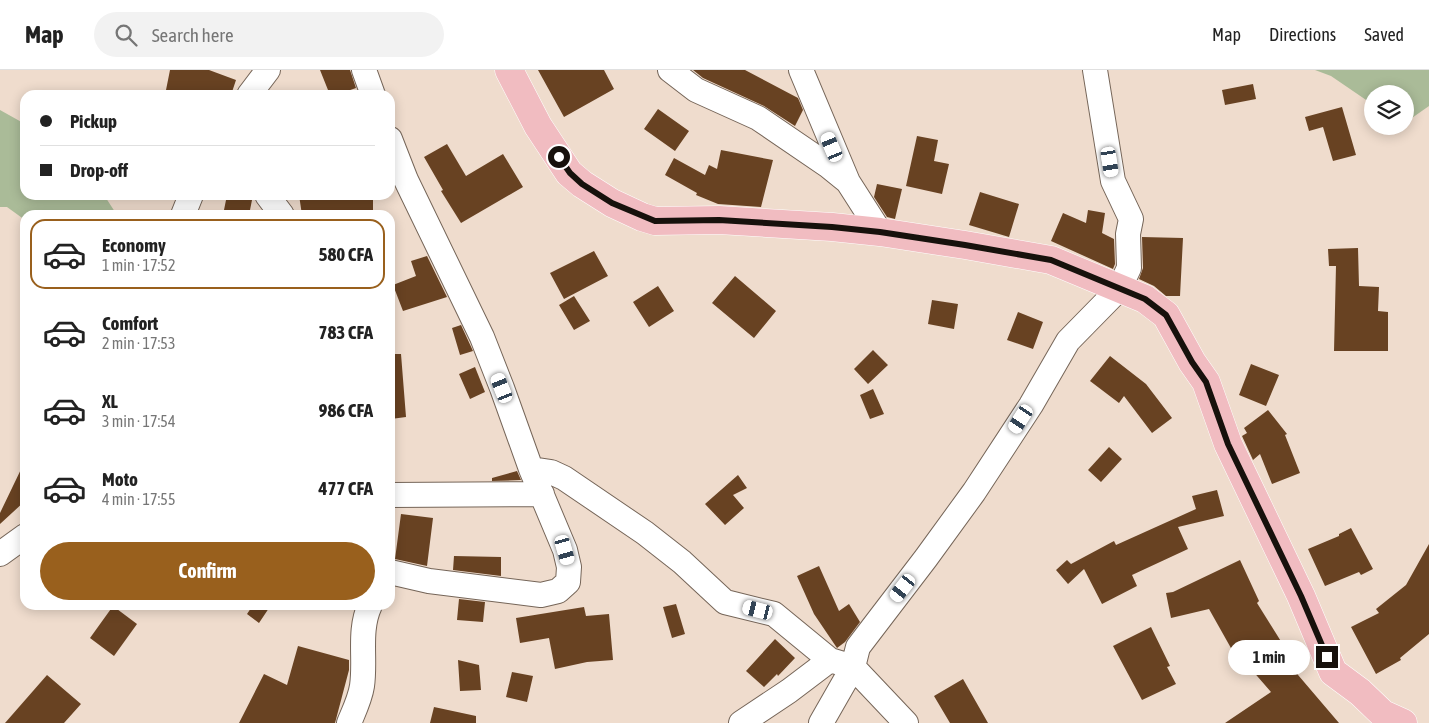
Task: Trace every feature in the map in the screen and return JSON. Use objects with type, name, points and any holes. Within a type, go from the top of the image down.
[{"type":"main road","points":[[510,70],[538,126],[570,173],[582,184],[612,203],[655,221],[719,220],[880,232],[1051,260],[1119,290],[1145,299],[1166,315],[1192,362],[1206,382],[1228,444],[1301,596],[1333,672],[1360,692],[1383,714],[1403,723]]},
{"type":"street","points":[[252,90],[268,70]]},
{"type":"street","points":[[364,70],[371,90]]},
{"type":"street","points":[[670,70],[696,90],[758,118],[848,182]]},
{"type":"street","points":[[801,70],[848,182],[880,232]]},
{"type":"street","points":[[821,723],[853,667],[858,647],[974,492],[1031,405],[1068,342],[1119,290],[1129,268],[1128,234],[1131,219],[1113,181],[1095,70]]},
{"type":"street","points":[[395,152],[406,180],[482,337],[570,567],[568,582],[558,591],[542,595],[429,581],[395,573]]},
{"type":"street","points":[[532,469],[551,472],[564,478],[645,533],[682,562],[725,602],[774,614],[830,660],[853,667],[906,723]]},
{"type":"street","points":[[395,494],[542,494]]},
{"type":"street","points":[[0,554],[20,540]]},
{"type":"street","points":[[359,717],[365,616],[368,610]]},
{"type":"street","points":[[741,723],[790,691],[830,660]]},
{"type":"green space","points":[[1315,70],[1429,70],[1429,106],[1414,116],[1414,85],[1364,85],[1364,99],[1331,76]]},
{"type":"green space","points":[[0,110],[20,121],[20,200],[107,200],[114,210],[20,210],[20,216],[7,207],[0,207]]},
{"type":"building","points":[[170,70],[209,70],[236,80],[233,90],[166,90]]},
{"type":"building","points":[[320,70],[350,70],[356,88],[350,90],[328,90]]},
{"type":"building","points":[[538,70],[604,70],[614,89],[564,117]]},
{"type":"building","points":[[693,70],[745,70],[798,98],[803,110],[795,126],[764,106],[703,78]]},
{"type":"building","points":[[1253,84],[1256,99],[1225,105],[1222,90]]},
{"type":"building","points":[[1342,107],[1356,155],[1333,161],[1323,127],[1309,131],[1305,117]]},
{"type":"building","points":[[658,109],[689,131],[675,151],[644,129]]},
{"type":"building","points":[[917,136],[938,140],[934,161],[949,164],[942,194],[906,186]]},
{"type":"building","points":[[447,144],[466,176],[503,154],[523,187],[461,223],[441,191],[443,190],[424,157]]},
{"type":"building","points":[[721,150],[773,160],[761,207],[718,204],[696,195],[697,193],[665,175],[674,158],[705,175],[709,165],[717,169]]},
{"type":"building","points":[[877,184],[902,189],[895,219],[887,217],[874,197]]},
{"type":"building","points":[[980,192],[1019,204],[1009,237],[969,225]]},
{"type":"building","points":[[226,200],[252,200],[250,210],[224,210]]},
{"type":"building","points":[[300,200],[373,200],[373,210],[301,210]]},
{"type":"building","points":[[1088,210],[1105,213],[1102,233],[1114,239],[1115,264],[1113,269],[1051,241],[1063,213],[1086,223]]},
{"type":"building","points":[[1142,237],[1183,238],[1180,296],[1166,296],[1154,286],[1139,279],[1143,268]]},
{"type":"building","points":[[1358,248],[1359,286],[1379,287],[1378,311],[1388,312],[1388,351],[1334,351],[1336,266],[1329,266],[1328,249]]},
{"type":"building","points":[[594,251],[608,276],[564,299],[550,273]]},
{"type":"building","points":[[427,256],[447,297],[403,311],[395,290],[395,284],[416,276],[411,261]]},
{"type":"building","points":[[735,276],[776,311],[754,338],[712,303]]},
{"type":"building","points":[[658,286],[674,311],[649,327],[633,302]]},
{"type":"building","points":[[574,296],[590,321],[574,330],[559,305]]},
{"type":"building","points":[[932,300],[958,304],[954,329],[928,324]]},
{"type":"building","points":[[1018,312],[1043,322],[1033,349],[1007,340]]},
{"type":"building","points":[[461,325],[473,351],[460,355],[452,328]]},
{"type":"building","points":[[873,350],[888,365],[868,384],[854,369]]},
{"type":"building","points":[[395,354],[401,354],[406,417],[395,418]]},
{"type":"building","points":[[1110,356],[1146,384],[1172,418],[1152,433],[1124,396],[1119,403],[1090,381]]},
{"type":"building","points":[[1251,364],[1279,375],[1266,406],[1239,395]]},
{"type":"building","points":[[475,367],[485,392],[470,399],[459,374]]},
{"type":"building","points":[[873,389],[884,414],[870,419],[860,395]]},
{"type":"building","points":[[1268,410],[1287,434],[1285,435],[1300,473],[1272,484],[1260,454],[1253,460],[1242,436],[1247,433],[1244,428]]},
{"type":"building","points":[[1109,447],[1122,459],[1101,482],[1088,470]]},
{"type":"building","points":[[20,471],[20,506],[0,524],[0,513]]},
{"type":"building","points":[[517,471],[521,480],[492,481],[492,478]]},
{"type":"building","points":[[738,475],[747,488],[733,495],[744,508],[725,525],[705,504]]},
{"type":"building","points":[[1217,490],[1224,516],[1178,527],[1188,549],[1132,575],[1137,586],[1102,604],[1084,569],[1068,584],[1056,570],[1067,560],[1071,564],[1114,541],[1116,545],[1196,509],[1192,496]]},
{"type":"building","points":[[401,514],[433,518],[427,566],[395,559]]},
{"type":"building","points":[[1351,528],[1373,569],[1361,575],[1359,572],[1325,586],[1308,549],[1339,536],[1339,534]]},
{"type":"building","points":[[1429,544],[1429,634],[1400,658],[1401,660],[1376,674],[1351,627],[1379,613],[1376,609],[1406,585]]},
{"type":"building","points":[[454,556],[501,557],[501,576],[453,570]]},
{"type":"building","points":[[1240,560],[1259,601],[1257,603],[1287,651],[1281,655],[1339,723],[1225,723],[1271,692],[1251,669],[1245,673],[1209,609],[1171,618],[1166,593],[1173,592]]},
{"type":"building","points":[[819,566],[839,611],[849,604],[860,622],[845,642],[837,648],[814,614],[797,576]]},
{"type":"building","points":[[459,599],[485,602],[483,622],[457,620]]},
{"type":"building","points":[[676,604],[685,634],[672,638],[663,607]]},
{"type":"building","points":[[584,607],[586,616],[609,614],[613,660],[587,662],[555,669],[549,638],[520,643],[516,618]]},
{"type":"building","points":[[110,610],[118,610],[137,624],[114,656],[90,638]]},
{"type":"building","points":[[250,610],[268,610],[259,623],[247,614]]},
{"type":"building","points":[[1151,627],[1170,666],[1167,667],[1176,684],[1142,700],[1113,646]]},
{"type":"building","points":[[775,639],[795,658],[778,676],[777,674],[764,687],[746,671]]},
{"type":"building","points":[[298,646],[349,660],[349,670],[335,723],[239,723],[264,674],[287,685]]},
{"type":"building","points":[[458,660],[479,665],[481,690],[460,691]]},
{"type":"building","points":[[512,672],[533,676],[527,702],[506,697]]},
{"type":"building","points":[[47,675],[81,704],[64,723],[5,723]]},
{"type":"building","points":[[963,679],[988,723],[950,723],[934,696]]},
{"type":"building","points":[[434,707],[476,716],[476,723],[430,723]]},
{"type":"route","points":[[559,157],[570,173],[582,184],[612,203],[655,221],[719,220],[832,227],[965,245],[1051,260],[1119,290],[1145,299],[1166,315],[1192,362],[1206,382],[1228,444],[1301,596],[1327,657]]}]
